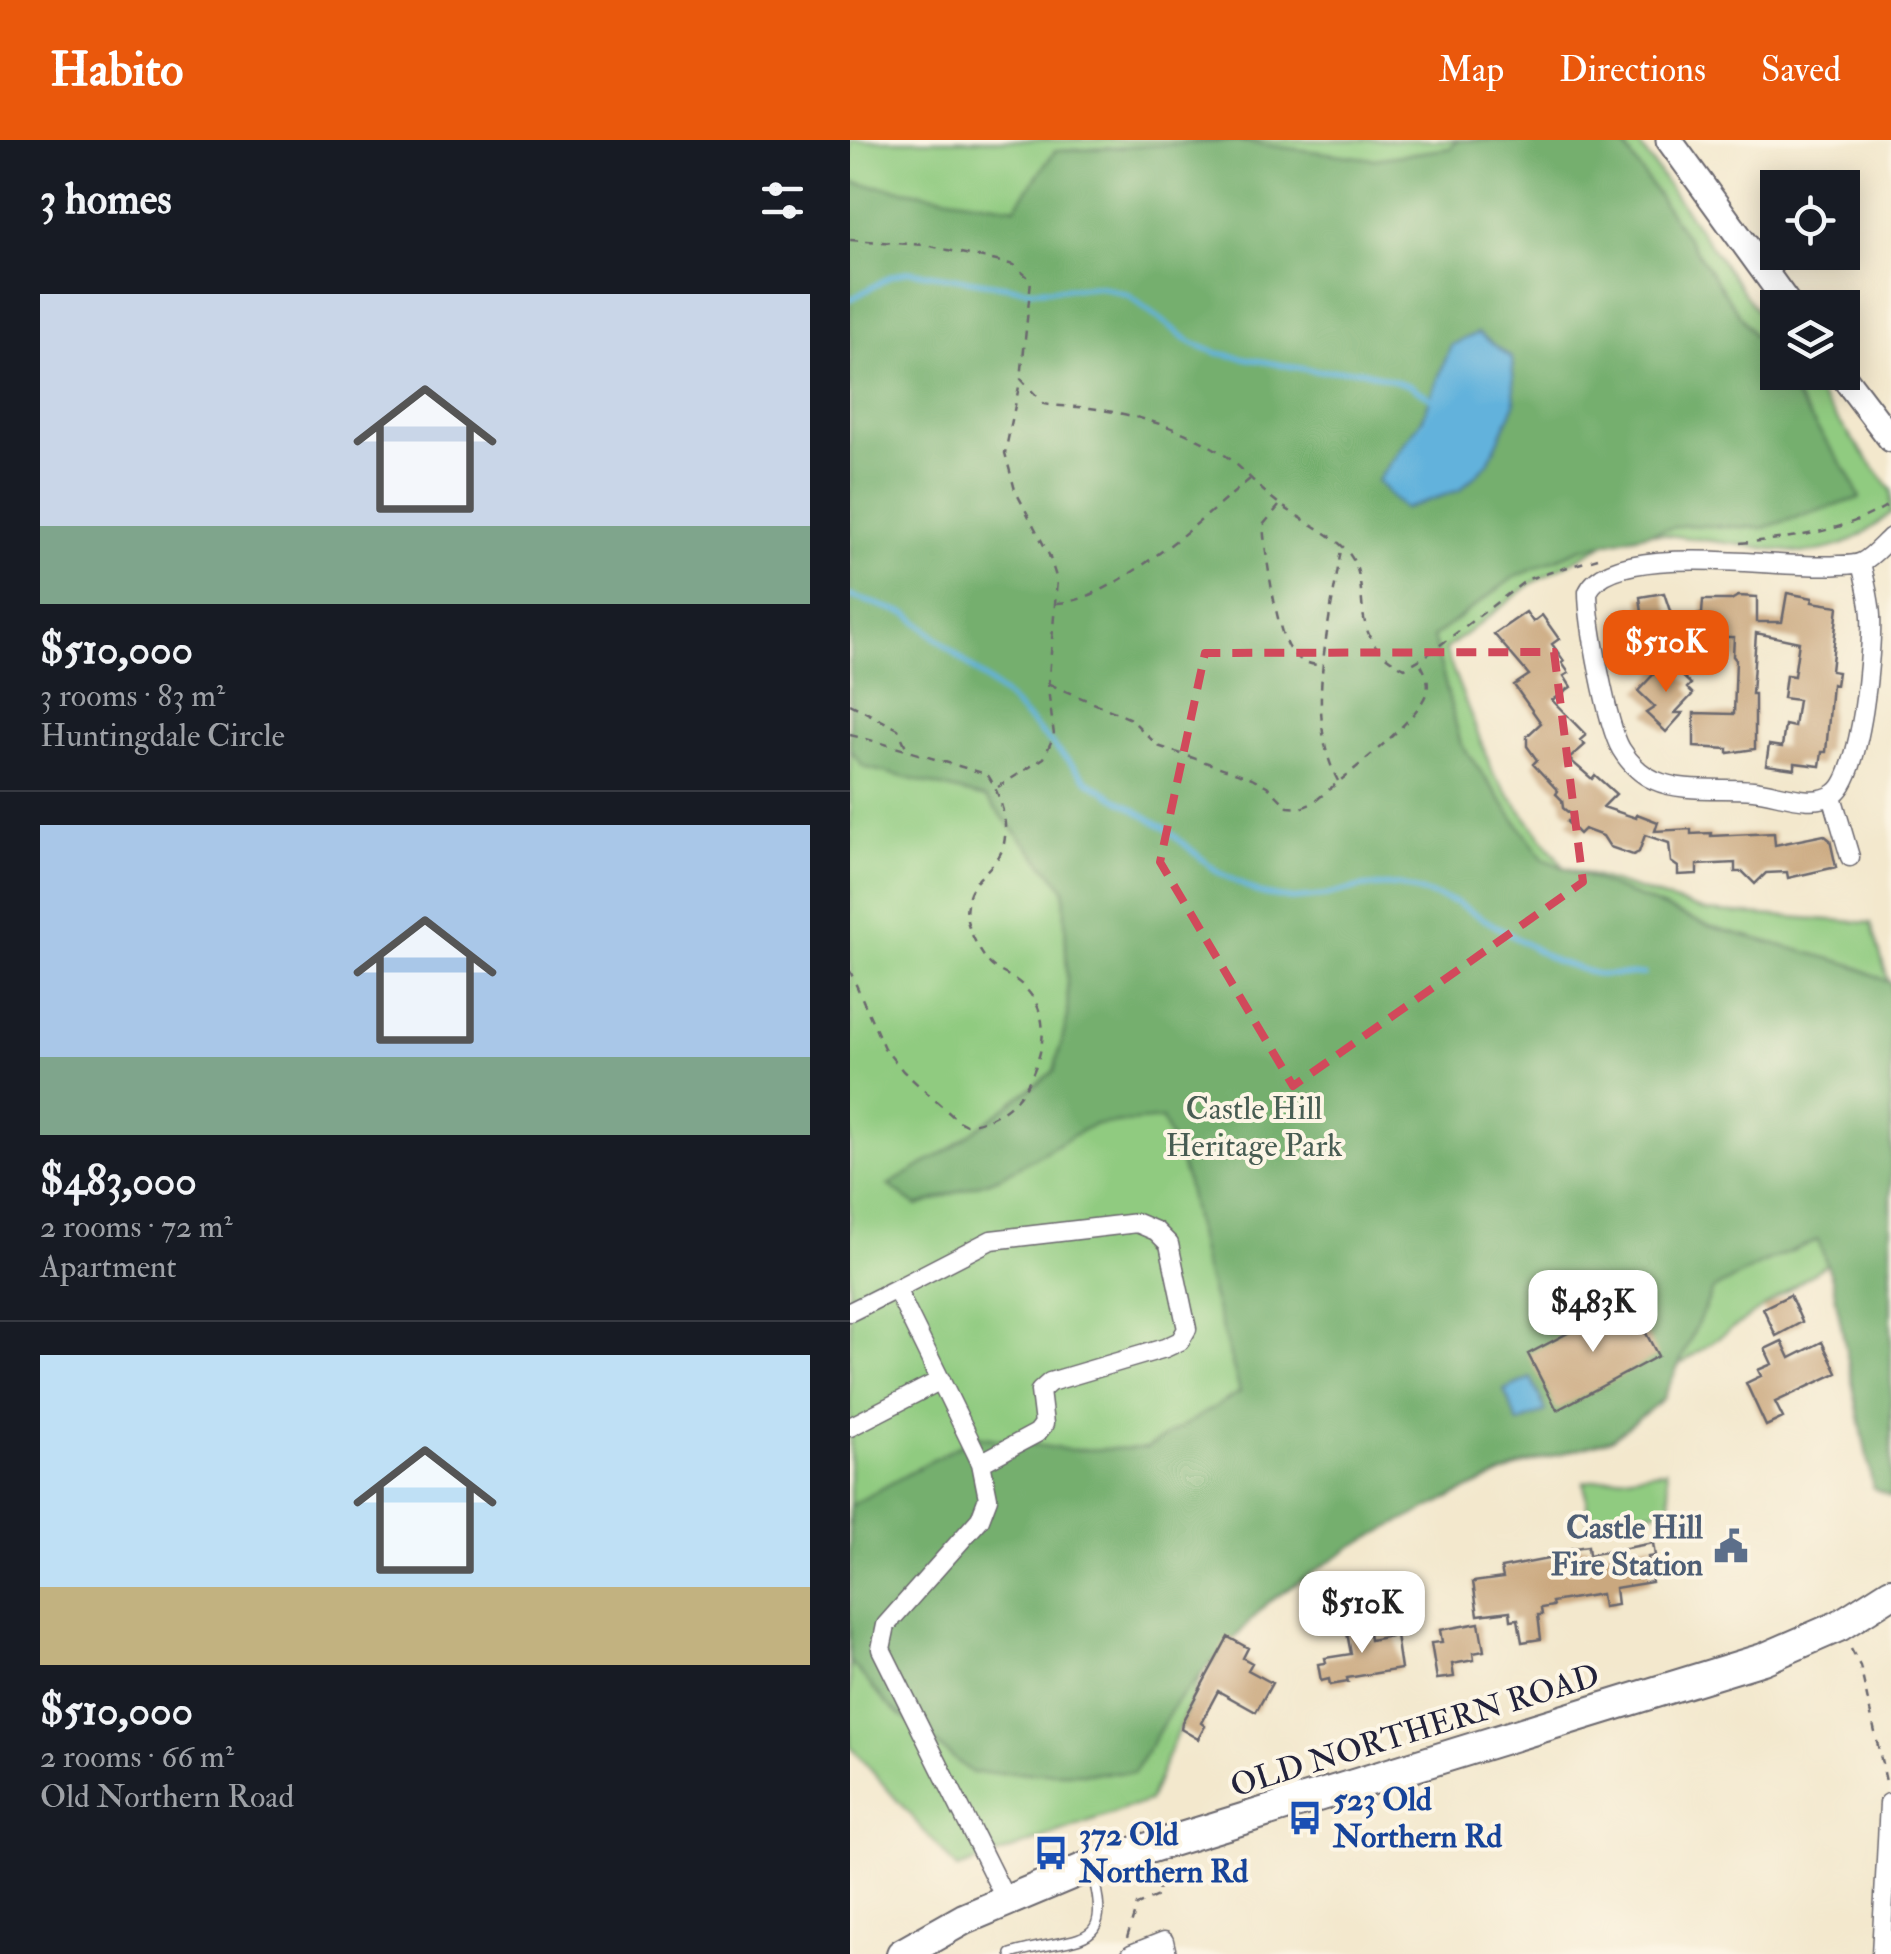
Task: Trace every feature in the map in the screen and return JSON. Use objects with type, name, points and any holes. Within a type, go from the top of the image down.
[{"type":"main road","points":[[1668,140],[1777,290]]},
{"type":"main road","points":[[1854,390],[1891,439]]},
{"type":"main road","name":"OLD NORTHERN ROAD","points":[[902,1954],[964,1918],[1090,1866],[1745,1664],[1839,1626],[1891,1593]]},
{"type":"street","points":[[1861,563],[1871,616],[1865,696],[1853,766],[1843,786],[1832,796],[1808,799],[1756,790],[1668,785],[1640,772],[1628,760],[1614,734],[1592,628],[1588,592],[1600,576],[1610,570],[1666,562],[1712,560],[1808,568],[1861,563],[1891,537]]},
{"type":"street","points":[[1832,796],[1850,857]]},
{"type":"street","points":[[850,1312],[991,1240],[1137,1223],[1156,1231],[1170,1244],[1186,1329],[1180,1341],[1050,1382],[1040,1391],[1044,1424],[1037,1433],[982,1463]]},
{"type":"street","points":[[896,1289],[982,1463],[988,1498],[980,1519],[886,1625],[882,1649],[1006,1900]]},
{"type":"street","points":[[850,1427],[941,1380]]},
{"type":"street","points":[[1881,1954],[1888,1803]]},
{"type":"street","points":[[1131,1954],[1165,1948]]},
{"type":"lane","points":[[1011,1954],[1048,1946],[1072,1946],[1087,1941],[1096,1932],[1101,1920],[1100,1904],[1090,1866]]},
{"type":"path","points":[[850,240],[926,245],[1014,265],[1031,280],[1021,379],[1009,422],[1006,465],[1058,580],[1049,684],[1054,735],[1049,752],[1032,768],[997,788]]},
{"type":"path","points":[[1021,379],[1044,404],[1107,411],[1190,435],[1240,466],[1280,504],[1342,547],[1357,568],[1362,614],[1373,640],[1391,662],[1405,668],[1528,579],[1603,557]]},
{"type":"path","points":[[1056,604],[1077,600],[1121,578],[1155,556],[1252,478]]},
{"type":"path","points":[[1738,543],[1839,528],[1891,503]]},
{"type":"path","points":[[1280,504],[1263,525],[1280,626],[1295,654],[1310,665],[1324,665]]},
{"type":"path","points":[[1338,782],[1324,749],[1321,720],[1324,665],[1342,547]]},
{"type":"path","points":[[1049,684],[1131,719],[1158,746],[1252,778],[1288,807],[1301,808],[1338,782],[1420,706],[1428,680],[1419,661]]},
{"type":"path","points":[[850,704],[898,729],[907,748]]},
{"type":"path","points":[[850,735],[988,774],[997,788],[1004,823],[1002,848],[997,859],[974,882],[966,916],[988,962],[1021,984],[1042,1016],[1044,1030],[1037,1064],[1020,1096],[997,1116],[972,1124],[958,1121],[903,1071],[884,1048],[850,971]]},
{"type":"path","points":[[1839,1626],[1860,1666],[1888,1803]]},
{"type":"path","points":[[1131,1954],[1127,1942],[1137,1905],[1160,1894],[1146,1850]]},
{"type":"highlighted area","points":[[1554,652],[1583,882],[1293,1086],[1160,862],[1205,653]]},
{"type":"green space","name":"Castle Hill Heritage Park","points":[[850,140],[1636,140],[1760,316],[1760,390],[1815,390],[1891,490],[1891,513],[1849,542],[1801,553],[1630,530],[1531,584],[1445,650],[1494,775],[1564,867],[1706,911],[1871,923],[1891,990],[1891,1220],[1679,1365],[1232,1600],[1149,1801],[957,1869],[850,1746]]},
{"type":"green space","name":"Castle Hill Heritage Park","points":[[1458,140],[1620,140],[1760,345],[1760,390],[1791,390],[1850,476],[1860,498],[1763,528],[1685,525],[1580,549],[1513,578],[1433,637],[1461,744],[1543,859],[1709,926],[1850,964],[1891,983],[1891,1497],[1873,1488],[1832,1279],[1818,1240],[1713,1290],[1663,1399],[1612,1439],[1522,1465],[1447,1499],[1353,1546],[1267,1603],[1176,1702],[1134,1773],[972,1773],[887,1704],[850,1661],[850,1506],[976,1436],[1069,1450],[1146,1448],[1240,1392],[1203,1263],[1186,1178],[1162,1119],[1092,1125],[1000,1177],[917,1206],[888,1185],[953,1147],[1054,1071],[1068,1016],[1064,888],[986,798],[863,767],[850,749],[850,182],[1015,207],[1055,151],[1234,141],[1374,159],[1450,148]]},
{"type":"green space","points":[[1666,1470],[1672,1509],[1589,1520],[1584,1482]]},
{"type":"water","points":[[1478,333],[1512,358],[1515,404],[1488,463],[1460,490],[1404,509],[1377,481],[1423,418],[1451,345]]},
{"type":"water","points":[[1531,1378],[1546,1411],[1518,1423],[1504,1390]]},
{"type":"building","points":[[1664,593],[1673,620],[1702,614],[1703,600],[1731,600],[1738,596],[1757,597],[1757,622],[1782,622],[1787,593],[1838,606],[1831,671],[1838,672],[1836,685],[1832,684],[1826,752],[1822,752],[1820,766],[1795,763],[1795,769],[1766,765],[1769,745],[1782,747],[1785,725],[1794,727],[1798,700],[1783,698],[1786,675],[1794,676],[1799,642],[1756,633],[1752,694],[1755,749],[1728,753],[1728,749],[1694,747],[1694,713],[1734,714],[1734,637],[1686,637],[1685,656],[1633,665],[1630,647],[1636,646],[1634,622],[1643,621],[1640,597]]},
{"type":"building","points":[[1526,612],[1533,622],[1542,615],[1559,639],[1552,644],[1564,661],[1569,673],[1564,676],[1571,687],[1552,700],[1586,735],[1580,740],[1585,745],[1569,759],[1616,794],[1603,807],[1658,822],[1655,831],[1691,829],[1691,834],[1711,836],[1774,833],[1775,845],[1824,835],[1830,840],[1836,867],[1788,878],[1787,872],[1766,873],[1755,884],[1743,872],[1735,872],[1735,863],[1697,865],[1697,874],[1678,875],[1678,867],[1671,862],[1669,843],[1645,835],[1639,852],[1633,855],[1610,847],[1603,836],[1584,829],[1579,834],[1567,822],[1573,816],[1563,808],[1558,791],[1533,764],[1537,760],[1527,746],[1527,736],[1541,723],[1514,685],[1529,675],[1494,634]]},
{"type":"building","points":[[1666,661],[1691,684],[1687,688],[1693,694],[1675,713],[1683,713],[1666,732],[1646,713],[1655,707],[1638,691]]},
{"type":"building","points":[[1790,1295],[1802,1322],[1776,1336],[1763,1308]]},
{"type":"building","points":[[1629,1301],[1658,1356],[1557,1410],[1528,1354]]},
{"type":"building","points":[[1782,1341],[1790,1358],[1822,1342],[1837,1373],[1775,1402],[1783,1418],[1766,1426],[1746,1383],[1761,1376],[1758,1370],[1772,1364],[1765,1349]]},
{"type":"building","points":[[1653,1543],[1655,1556],[1648,1557],[1652,1582],[1615,1588],[1617,1605],[1603,1607],[1601,1594],[1552,1602],[1553,1606],[1541,1608],[1542,1615],[1538,1615],[1541,1639],[1522,1642],[1518,1619],[1511,1620],[1510,1611],[1478,1615],[1473,1582],[1503,1578],[1501,1568],[1569,1555],[1568,1549],[1588,1546],[1589,1555]]},
{"type":"building","points":[[1367,1619],[1370,1640],[1396,1635],[1401,1669],[1347,1678],[1348,1682],[1330,1685],[1329,1679],[1321,1681],[1318,1664],[1326,1663],[1325,1658],[1351,1654],[1345,1622]]},
{"type":"building","points":[[1479,1623],[1484,1651],[1473,1653],[1474,1660],[1452,1664],[1454,1677],[1437,1679],[1431,1643],[1442,1642],[1440,1630]]},
{"type":"building","points":[[1228,1637],[1248,1648],[1243,1658],[1252,1663],[1248,1670],[1272,1683],[1256,1712],[1218,1691],[1201,1723],[1205,1726],[1198,1739],[1181,1729],[1182,1722]]},
{"type":"waterway","points":[[850,300],[891,276],[909,271],[1030,290],[1102,287],[1128,295],[1192,343],[1217,353],[1315,371],[1360,370],[1411,386],[1431,398]]},
{"type":"waterway","points":[[850,596],[908,614],[1005,696],[1089,782],[1165,828],[1218,872],[1258,893],[1291,899],[1397,885],[1455,902],[1555,961],[1599,975],[1644,974]]},
{"type":"place","name":"Castle Hill Fire Station","points":[[1731,1546]]},
{"type":"place","name":"523 Old Northern Rd","points":[[1305,1818]]},
{"type":"place","name":"372 Old Northern Rd","points":[[1051,1853]]}]
